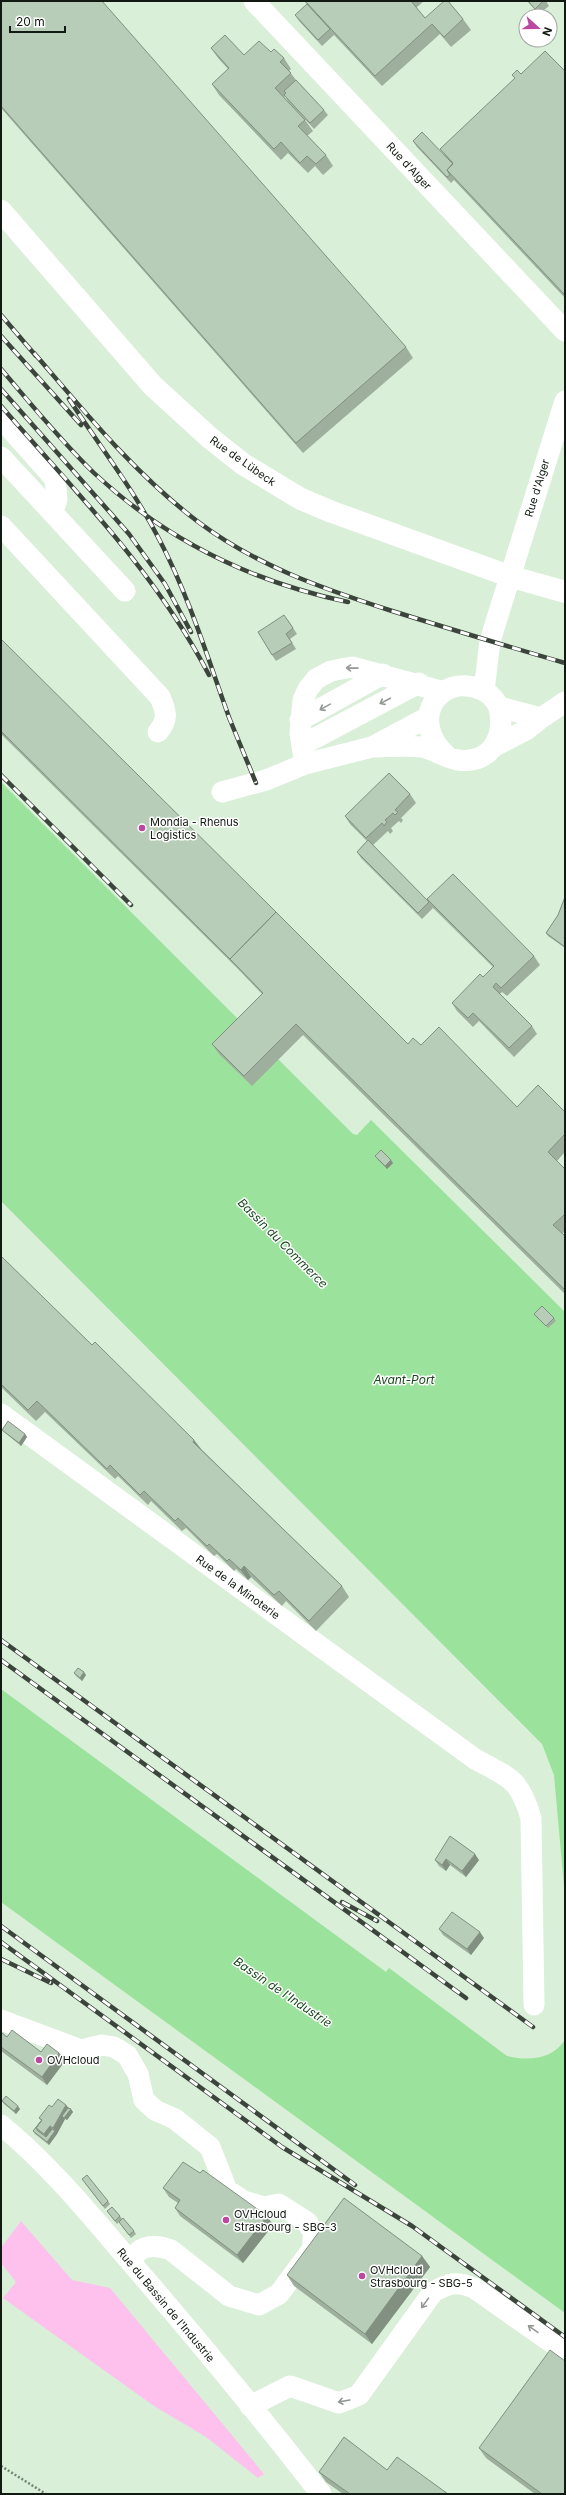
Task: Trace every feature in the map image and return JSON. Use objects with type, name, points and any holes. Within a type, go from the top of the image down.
[{"type":"main road","name":"Rue de Lübeck","points":[[1,211],[153,386],[205,434],[243,464],[301,499],[510,576],[565,592]]},
{"type":"street","name":"Rue d'Alger","points":[[254,1],[565,331]]},
{"type":"street","name":"Rue d'Alger","points":[[490,641],[565,401]]},
{"type":"street","points":[[1,418],[55,479],[58,499],[53,513]]},
{"type":"street","points":[[1,457],[126,591]]},
{"type":"street","points":[[1,526],[160,697],[166,713],[165,723],[158,732]]},
{"type":"street","points":[[446,756],[435,746],[428,732],[428,717],[433,703],[469,675],[490,641]]},
{"type":"street","points":[[484,691],[490,641]]},
{"type":"street","points":[[303,755],[300,720],[303,700],[308,689],[316,679],[331,671],[352,667],[450,689],[471,686],[484,691],[499,707],[541,718]]},
{"type":"street","points":[[300,720],[383,674]]},
{"type":"street","points":[[222,792],[266,780],[303,755],[419,683]]},
{"type":"street","points":[[303,755],[372,747],[421,747],[457,760],[471,760],[487,754],[495,746],[526,730],[565,702]]},
{"type":"street","points":[[495,746],[502,727],[499,707]]},
{"type":"street","points":[[372,747],[428,717]]},
{"type":"street","name":"Rue de la Minoterie","points":[[1,1414],[475,1759],[511,1778],[524,1794],[531,1818],[534,2005]]},
{"type":"street","points":[[1,2020],[81,2050],[102,2045],[114,2047],[127,2055],[138,2074],[144,2100],[155,2110],[175,2119],[210,2147],[227,2190],[244,2201],[264,2207],[279,2204],[288,2208],[307,2222],[313,2232],[312,2248],[279,2294],[259,2305],[229,2296],[171,2250],[160,2246],[142,2249],[138,2252]]},
{"type":"street","name":"Rue du Bassin de l'Industrie","points":[[1,2125],[27,2146],[76,2198],[126,2256],[321,2494]]},
{"type":"street","points":[[250,2406],[290,2386],[339,2403],[359,2395],[433,2292],[449,2283],[460,2283],[474,2288],[565,2352]]},
{"type":"path","points":[[1,2466],[46,2494]]},
{"type":"shaded area","points":[[21,2221],[72,2280],[110,2288],[264,2474],[258,2478],[206,2437],[154,2406],[3,2298],[16,2282],[1,2263],[1,2248]]},
{"type":"water","name":"Avant-Port","points":[[1,782],[353,1134],[357,1135],[371,1120],[565,1312],[565,1897],[554,1775],[542,1744],[1,1201]]},
{"type":"water","name":"Bassin de l'Industrie","points":[[1,1689],[386,1972],[389,1968],[507,2056],[515,2058],[539,2057],[553,2052],[565,2040],[565,2313],[1,1902]]},
{"type":"building","points":[[1,1],[102,1],[406,347],[296,443],[1,106]]},
{"type":"building","points":[[305,1],[411,1],[425,18],[444,1],[448,1],[463,19],[444,37],[432,24],[375,76]]},
{"type":"building","points":[[528,1],[543,1],[536,8],[534,8]]},
{"type":"building","points":[[307,4],[330,29],[318,40],[295,15]]},
{"type":"building","points":[[225,35],[244,55],[259,41],[271,52],[274,49],[284,58],[280,62],[291,73],[275,88],[305,120],[298,126],[326,155],[316,164],[307,156],[300,163],[281,142],[274,149],[212,84],[229,68],[211,48]]},
{"type":"building","points":[[545,51],[565,71],[565,295],[447,170],[453,163],[440,149],[515,78],[512,75],[517,70],[521,74]]},
{"type":"building","points":[[296,80],[324,110],[310,123],[284,95],[286,93],[284,91]]},
{"type":"building","points":[[422,132],[453,164],[447,170],[450,175],[447,177],[413,141]]},
{"type":"building","points":[[284,615],[293,628],[286,634],[292,643],[272,655],[258,632]]},
{"type":"building","name":"Mondia - Rhenus Logistics","points":[[1,639],[276,912],[230,959],[232,961],[1,731]]},
{"type":"building","points":[[389,773],[410,794],[395,810],[398,812],[395,815],[393,813],[385,820],[387,822],[384,826],[382,823],[366,838],[345,816]]},
{"type":"building","points":[[368,840],[429,902],[418,913],[357,852]]},
{"type":"building","points":[[453,874],[534,956],[501,988],[496,983],[493,987],[532,1026],[509,1048],[473,1013],[468,1018],[452,1003],[480,974],[483,977],[494,966],[427,899]]},
{"type":"building","points":[[565,897],[565,947],[546,933],[558,915]]},
{"type":"building","points":[[276,912],[408,1044],[413,1038],[421,1045],[439,1027],[517,1107],[538,1085],[565,1112],[565,1134],[548,1152],[564,1168],[565,1167],[565,1214],[553,1225],[564,1235],[565,1234],[565,1290],[296,1024],[244,1076],[212,1044],[263,993],[230,959]]},
{"type":"building","points":[[381,1150],[391,1160],[385,1166],[375,1156]]},
{"type":"building","points":[[1,1256],[92,1345],[95,1342],[194,1440],[193,1442],[342,1586],[309,1621],[279,1591],[274,1595],[244,1566],[241,1570],[229,1559],[227,1561],[209,1544],[207,1546],[178,1518],[175,1521],[144,1491],[140,1495],[110,1465],[107,1469],[37,1401],[28,1410],[1,1384]]},
{"type":"building","points":[[542,1306],[554,1318],[546,1326],[534,1314]]},
{"type":"building","points":[[8,1421],[25,1434],[19,1443],[2,1430]]},
{"type":"building","points":[[78,1668],[84,1672],[80,1678],[74,1673]]},
{"type":"building","points":[[450,1836],[475,1854],[462,1871],[446,1859],[442,1865],[435,1860]]},
{"type":"building","points":[[452,1912],[480,1932],[467,1949],[439,1929]]},
{"type":"building","name":"OVHcloud","points":[[12,2030],[41,2052],[47,2044],[59,2053],[42,2077],[1,2047],[1,2032],[7,2037]]},
{"type":"building","points":[[6,2096],[18,2106],[14,2111],[2,2101]]},
{"type":"building","points":[[58,2099],[66,2105],[53,2128],[50,2126],[44,2134],[36,2128],[42,2120],[39,2118],[49,2105],[52,2107]]},
{"type":"building","points":[[68,2108],[71,2109],[64,2118],[62,2116]]},
{"type":"building","points":[[41,2121],[36,2128],[46,2137],[52,2129],[55,2131],[47,2142],[33,2131]]},
{"type":"building","name":"OVHcloud Strasbourg - SBG-3","points":[[183,2162],[200,2173],[203,2170],[267,2216],[237,2255],[175,2208],[180,2200],[163,2188]]},
{"type":"building","points":[[87,2175],[108,2201],[103,2206],[82,2179]]},
{"type":"building","name":"OVHcloud Strasbourg - SBG-5","points":[[344,2198],[422,2256],[365,2334],[287,2275]]},
{"type":"building","points":[[112,2207],[120,2216],[115,2221],[107,2211]]},
{"type":"building","points":[[123,2218],[134,2231],[129,2235],[119,2222]]},
{"type":"building","points":[[550,2350],[565,2361],[565,2494],[542,2494],[479,2448]]},
{"type":"building","points":[[344,2437],[387,2470],[397,2457],[448,2494],[350,2494],[319,2472]]},
{"type":"railway","points":[[1,315],[36,356]]},
{"type":"railway","points":[[1,336],[81,425]]},
{"type":"railway","points":[[34,353],[91,419],[152,483],[197,521],[219,537],[265,563],[338,593],[411,617],[565,663]]},
{"type":"railway","points":[[1,369],[46,422],[82,461],[122,497],[151,519],[181,538],[244,570],[278,583],[348,602]]},
{"type":"railway","points":[[1,389],[129,534],[165,584],[191,632]]},
{"type":"railway","points":[[69,399],[139,503],[159,539],[189,605],[230,720]]},
{"type":"railway","points":[[1,406],[86,502],[140,568],[165,602],[209,675]]},
{"type":"railway","points":[[228,715],[256,783]]},
{"type":"railway","points":[[1,775],[131,905]]},
{"type":"railway","points":[[1,1640],[533,2027]]},
{"type":"railway","points":[[1,1660],[466,1998]]},
{"type":"railway","points":[[342,1902],[377,1921]]},
{"type":"railway","points":[[1,1926],[355,2185]]},
{"type":"railway","points":[[1,1942],[282,2147],[412,2226],[565,2337]]},
{"type":"railway","points":[[1,1959],[51,1983]]},
{"type":"place","name":"Mondia - Rhenus Logistics","points":[[142,828]]},
{"type":"place","name":"OVHcloud","points":[[39,2060]]},
{"type":"place","name":"OVHcloud Strasbourg - SBG-3","points":[[226,2220]]},
{"type":"place","name":"OVHcloud Strasbourg - SBG-5","points":[[362,2276]]},
{"type":"water label","name":"Bassin du Commerce","points":[[283,1243]]}]
